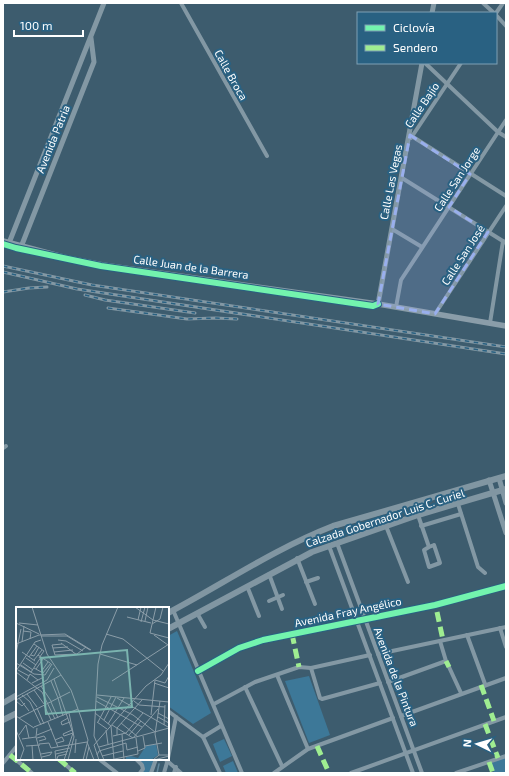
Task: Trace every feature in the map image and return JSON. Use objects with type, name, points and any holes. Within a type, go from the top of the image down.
[{"type":"main road","name":"Calle Juan de la Barrera","points":[[6,242],[20,247],[103,265],[378,304],[506,326]]},
{"type":"main road","name":"Calzada Gobernador Luis C. Curiel","points":[[171,611],[282,548],[312,534],[333,526],[506,476]]},
{"type":"main road","name":"Calzada Gobernador Luis C. Curiel","points":[[169,628],[297,558],[386,526],[504,490]]},
{"type":"main road","points":[[3,703],[16,696]]},
{"type":"main road","points":[[3,720],[16,714]]},
{"type":"street","name":"Avenida Patria","points":[[6,242],[104,3]]},
{"type":"street","name":"Calle Broca","points":[[181,3],[267,156]]},
{"type":"street","points":[[483,3],[493,12]]},
{"type":"street","points":[[496,12],[503,3]]},
{"type":"street","points":[[497,16],[506,26]]},
{"type":"street","name":"Avenida Patria","points":[[20,247],[94,62],[91,37]]},
{"type":"street","name":"Calle Las Vegas","points":[[378,304],[411,136],[422,64]]},
{"type":"street","points":[[426,64],[506,138]]},
{"type":"street","name":"Calle Bajío","points":[[411,136],[460,64]]},
{"type":"street","name":"Calle San Jorge","points":[[396,307],[401,280],[506,120]]},
{"type":"street","points":[[411,136],[506,196]]},
{"type":"street","points":[[402,178],[504,242],[490,323]]},
{"type":"street","name":"Calle San José","points":[[435,314],[506,206]]},
{"type":"street","points":[[392,229],[422,247]]},
{"type":"street","points":[[498,478],[504,490],[506,503]]},
{"type":"street","points":[[489,480],[506,533]]},
{"type":"street","points":[[458,504],[478,566],[485,573]]},
{"type":"street","points":[[421,526],[461,514]]},
{"type":"street","points":[[418,516],[429,547]]},
{"type":"street","points":[[386,526],[408,582]]},
{"type":"street","name":"Avenida de la Pintura","points":[[337,543],[422,773]]},
{"type":"street","points":[[434,545],[440,563],[429,567],[424,550],[429,547],[434,545]]},
{"type":"street","name":"Avenida de la Pintura","points":[[329,546],[413,773]]},
{"type":"street","points":[[297,558],[314,604]]},
{"type":"street","points":[[269,574],[282,609]]},
{"type":"street","points":[[306,582],[318,578]]},
{"type":"street","points":[[247,586],[259,616]]},
{"type":"street","name":"Avenida Fray Angélico","points":[[198,671],[239,648],[263,640],[435,605],[506,586]]},
{"type":"street","points":[[269,601],[283,595]]},
{"type":"street","points":[[171,611],[178,623],[198,671],[214,704],[221,726],[242,773]]},
{"type":"street","points":[[197,613],[205,627]]},
{"type":"street","points":[[378,654],[506,627]]},
{"type":"street","points":[[500,628],[506,647]]},
{"type":"street","points":[[467,635],[485,684]]},
{"type":"street","points":[[388,682],[446,661],[440,641]]},
{"type":"street","points":[[214,704],[245,687],[299,667],[311,668],[370,655]]},
{"type":"street","points":[[449,666],[461,693]]},
{"type":"street","points":[[311,668],[320,698],[322,699],[380,683]]},
{"type":"street","points":[[277,675],[308,749]]},
{"type":"street","points":[[401,716],[485,684],[506,678]]},
{"type":"street","points":[[245,687],[282,766]]},
{"type":"street","points":[[169,713],[203,737],[220,773]]},
{"type":"street","points":[[169,750],[176,717]]},
{"type":"street","points":[[351,773],[405,752],[506,717]]},
{"type":"street","points":[[274,773],[308,749],[392,718]]},
{"type":"street","points":[[203,737],[221,726]]},
{"type":"street","points":[[3,763],[16,747]]},
{"type":"street","points":[[10,755],[16,760]]},
{"type":"street","points":[[456,773],[506,756]]},
{"type":"street","points":[[16,760],[32,773]]},
{"type":"street","points":[[60,760],[76,773]]},
{"type":"street","points":[[100,760],[117,773]]},
{"type":"street","points":[[137,760],[143,767],[140,773]]},
{"type":"street","points":[[151,773],[156,760]]},
{"type":"street","points":[[164,773],[167,760]]},
{"type":"street","points":[[168,760],[181,773]]},
{"type":"street","points":[[174,773],[176,767]]},
{"type":"highlighted area","points":[[410,135],[470,174],[449,207],[488,232],[435,314],[378,304]]},
{"type":"shaded area","points":[[177,631],[211,713],[193,724],[169,707],[169,635]]},
{"type":"shaded area","points":[[309,676],[330,735],[309,743],[285,681]]},
{"type":"shaded area","points":[[224,739],[232,756],[220,762],[213,744]]},
{"type":"shaded area","points":[[506,756],[506,773],[494,773],[490,762]]},
{"type":"shaded area","points":[[138,760],[155,760],[150,773],[141,773],[143,771]]},
{"type":"shaded area","points":[[233,761],[238,773],[226,773],[223,766]]},
{"type":"waterway","points":[[157,773],[159,764]]},
{"type":"railway","points":[[3,266],[92,285],[506,347]]},
{"type":"railway","points":[[3,272],[77,289],[506,354]]},
{"type":"railway","points":[[3,292],[47,287]]},
{"type":"railway","points":[[85,295],[105,300],[195,313]]},
{"type":"railway","points":[[108,308],[187,319],[237,319]]},
{"type":"marked path","points":[[437,612],[443,640]]},
{"type":"marked path","points":[[292,634],[299,667]]},
{"type":"marked path","points":[[446,661],[449,667]]},
{"type":"marked path","points":[[481,685],[494,721]]},
{"type":"marked path","points":[[485,724],[498,758]]},
{"type":"marked path","points":[[317,746],[329,773]]},
{"type":"marked path","points":[[10,755],[16,760]]},
{"type":"marked path","points":[[16,760],[32,773]]},
{"type":"marked path","points":[[60,760],[75,773]]},
{"type":"marked path","points":[[489,762],[493,773]]},
{"type":"cycle path","points":[[3,244],[101,266],[373,306],[378,304]]},
{"type":"cycle path","points":[[198,671],[239,648],[263,640],[435,605],[506,586]]}]
